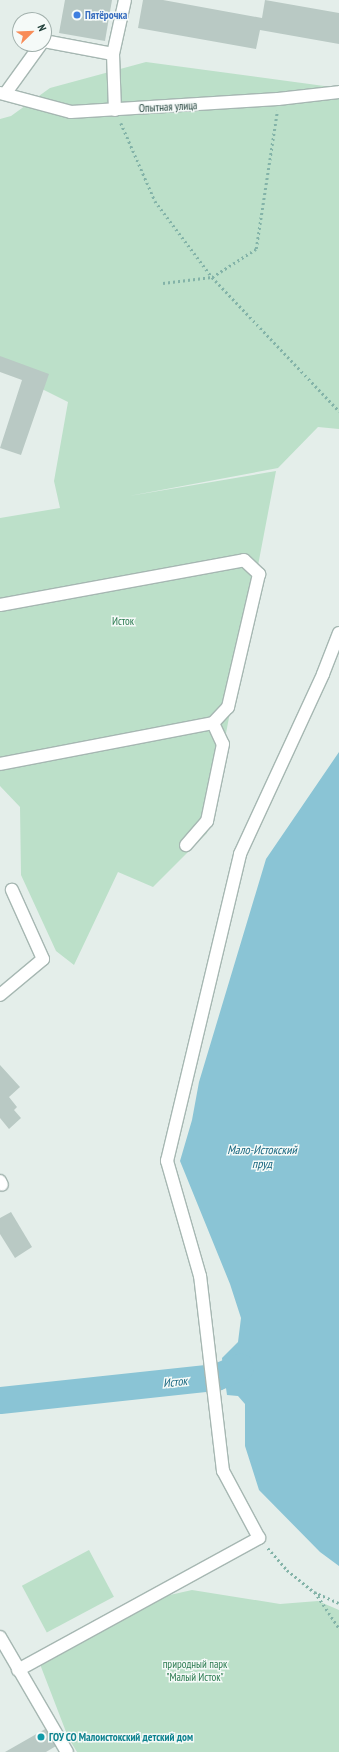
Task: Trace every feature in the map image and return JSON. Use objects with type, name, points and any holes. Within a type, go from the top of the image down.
[{"type":"street","points":[[115,110],[114,54],[125,0]]},
{"type":"street","points":[[52,42],[114,54]]},
{"type":"street","points":[[2,93],[35,52]]},
{"type":"street","name":"Опытная улица","points":[[2,93],[71,112],[278,99],[339,92]]},
{"type":"street","points":[[0,605],[244,560],[259,574],[228,707],[213,723],[0,764]]},
{"type":"street","points":[[18,1670],[259,1538],[224,1471],[213,1397],[200,1276],[167,1161],[240,854],[323,674],[339,633]]},
{"type":"street","points":[[186,845],[207,820],[223,744],[213,723]]},
{"type":"street","points":[[0,995],[43,959],[12,890]]},
{"type":"street","points":[[0,1637],[67,1752]]},
{"type":"path","points":[[163,283],[212,277],[256,249],[278,99]]},
{"type":"path","points":[[115,110],[155,200],[212,277],[339,412]]},
{"type":"path","points":[[259,1538],[287,1570],[314,1592],[339,1603]]},
{"type":"path","points":[[314,1592],[339,1628]]},
{"type":"green space","points":[[146,62],[339,88],[339,429],[318,427],[278,468],[129,496],[276,471],[207,833],[153,887],[118,872],[74,965],[56,951],[21,875],[20,807],[0,786],[0,518],[60,508],[54,481],[68,402],[0,368],[0,119],[11,116],[50,88]]},
{"type":"green space","points":[[89,1550],[114,1597],[47,1632],[22,1586]]},
{"type":"green space","name":"природный парк \"Малый Исток\"","points":[[192,1590],[280,1604],[318,1601],[339,1610],[339,1752],[77,1752],[68,1737],[38,1659],[121,1606]]},
{"type":"water","name":"Мало-Истокский пруд","points":[[339,752],[339,1566],[320,1552],[259,1490],[245,1446],[245,1404],[238,1396],[227,1395],[225,1381],[217,1382],[215,1372],[223,1371],[222,1358],[238,1342],[241,1318],[230,1284],[180,1161],[192,1120],[199,1082],[266,859]]},
{"type":"building","points":[[65,0],[112,0],[105,41],[59,33]]},
{"type":"building","points":[[143,0],[163,0],[262,18],[265,0],[339,13],[339,44],[260,30],[256,49],[138,28]]},
{"type":"building","points":[[0,356],[49,374],[21,455],[0,448],[22,380],[0,372]]},
{"type":"building","points":[[0,1065],[20,1087],[9,1097],[17,1107],[14,1110],[21,1118],[9,1129],[0,1118]]},
{"type":"building","points":[[11,1212],[32,1247],[15,1258],[0,1234],[0,1218]]},
{"type":"building","name":"ГОУ СО Малоистокский детский дом","points":[[47,1728],[56,1746],[46,1752],[5,1752]]},
{"type":"waterway","name":"Исток","points":[[0,1400],[216,1377],[240,1367]]},
{"type":"place","name":"Пятёрочка","points":[[77,15]]},
{"type":"place","name":"ГОУ СО Малоистокский детский дом","points":[[41,1737]]}]
